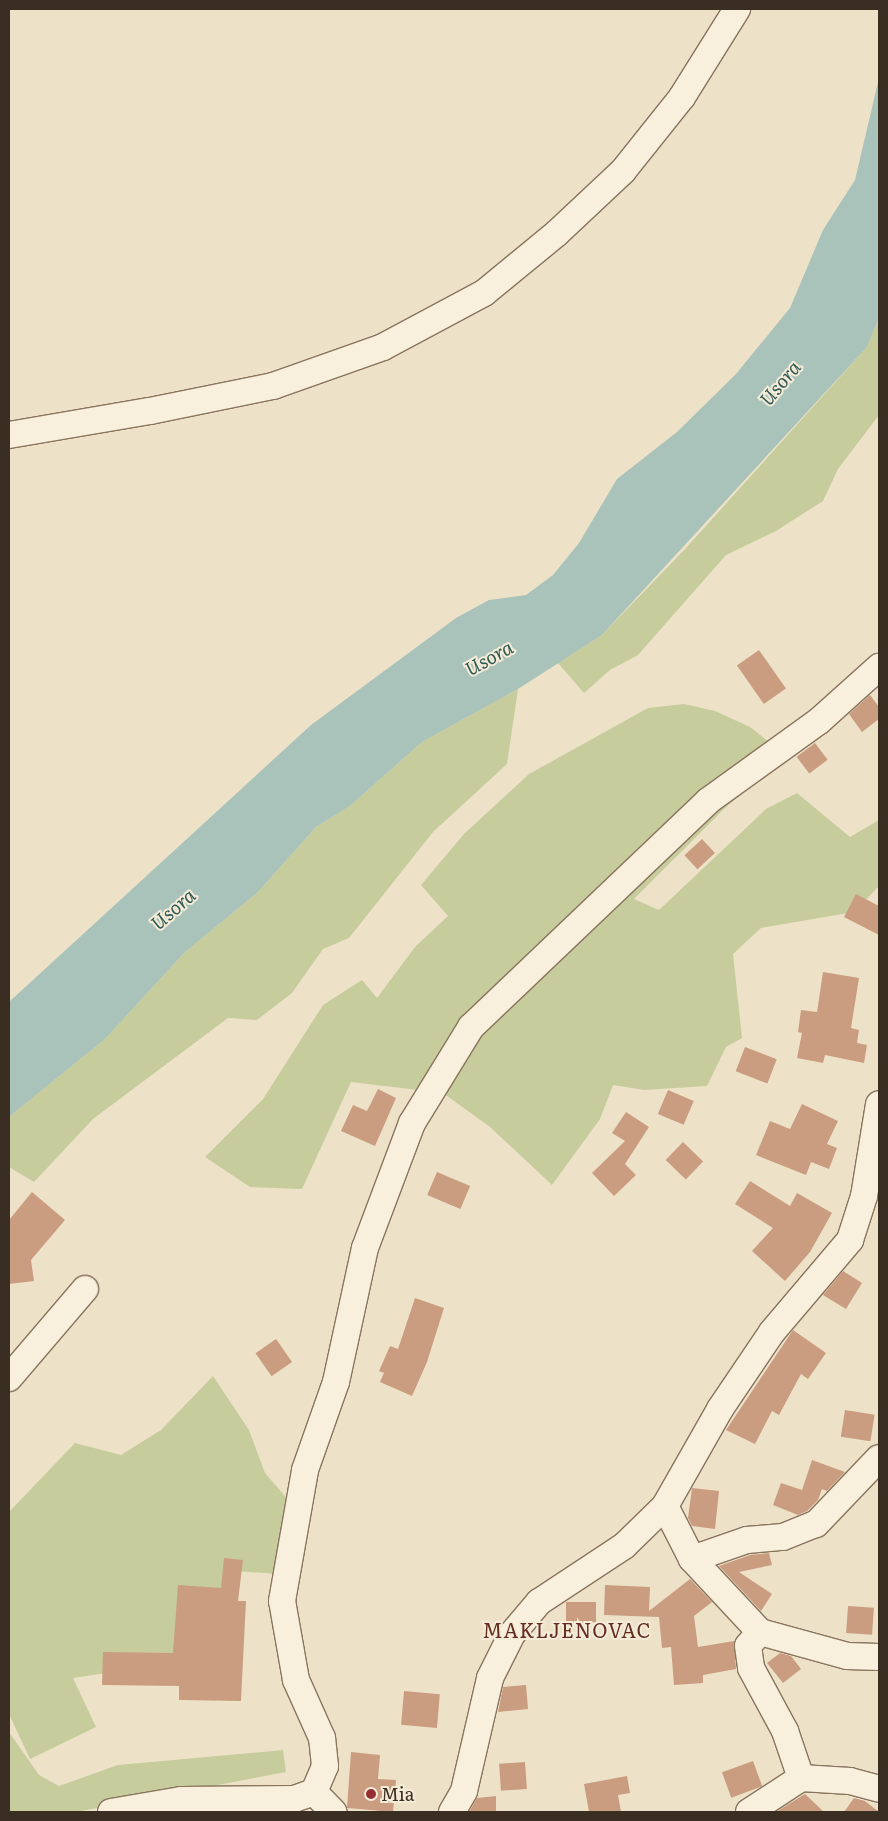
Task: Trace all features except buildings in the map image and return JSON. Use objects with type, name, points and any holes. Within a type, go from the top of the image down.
[{"type":"street","points":[[9,435],[150,411],[273,386],[383,347],[484,293],[557,233],[623,171],[682,98],[737,9]]},
{"type":"street","points":[[110,1812],[181,1800],[294,1799],[314,1792],[325,1766],[322,1738],[296,1680],[282,1601],[305,1470],[336,1382],[365,1248],[412,1123],[471,1027],[708,801],[820,721],[879,667]]},
{"type":"street","points":[[452,1812],[464,1790],[490,1678],[512,1634],[538,1602],[624,1546],[665,1506],[720,1409],[772,1332],[850,1240],[864,1196],[879,1104]]},
{"type":"street","points":[[9,1378],[86,1288]]},
{"type":"street","points":[[692,1559],[748,1540],[783,1537],[816,1524],[879,1458]]},
{"type":"street","points":[[665,1506],[692,1559],[760,1632],[847,1656],[879,1657]]},
{"type":"street","points":[[760,1632],[748,1646],[751,1668],[785,1731],[801,1778]]},
{"type":"street","points":[[749,1812],[801,1778],[850,1781],[879,1789]]},
{"type":"street","points":[[314,1792],[333,1812]]},
{"type":"green space","points":[[879,318],[879,415],[838,469],[823,501],[776,531],[726,555],[638,655],[610,670],[584,693],[558,663],[602,635],[686,548],[867,347]]},
{"type":"green space","points":[[518,689],[507,764],[433,832],[349,938],[323,949],[292,993],[257,1020],[228,1018],[93,1119],[34,1182],[9,1167],[9,1117],[105,1039],[184,953],[257,893],[316,827],[350,806],[422,742]]},
{"type":"green space","points":[[684,704],[715,711],[750,727],[787,756],[726,807],[634,899],[659,910],[766,809],[797,793],[850,837],[879,820],[879,886],[854,912],[761,928],[733,954],[742,1038],[726,1047],[707,1086],[644,1090],[613,1085],[600,1119],[552,1185],[490,1127],[443,1093],[351,1082],[302,1189],[250,1187],[205,1157],[263,1099],[323,1005],[362,980],[377,998],[415,947],[448,916],[421,885],[464,834],[529,774],[648,708]]},
{"type":"green space","points":[[213,1376],[249,1430],[265,1473],[297,1510],[278,1574],[235,1571],[187,1661],[73,1678],[96,1727],[30,1759],[9,1714],[9,1512],[75,1443],[121,1455],[161,1430]]},
{"type":"green space","points":[[9,1732],[39,1775],[59,1786],[118,1765],[283,1750],[286,1772],[76,1812],[9,1812]]},
{"type":"water","name":"Usora","points":[[879,78],[879,318],[867,347],[602,635],[518,689],[422,742],[350,806],[316,827],[257,893],[184,953],[105,1039],[9,1117],[9,1002],[311,725],[456,618],[489,600],[526,595],[553,575],[579,543],[617,479],[677,432],[736,374],[790,308],[823,230],[855,180]]},
{"type":"place","name":"Mia","points":[[371,1794]]},
{"type":"district","name":"MAKLJENOVAC","points":[[567,1629]]}]
